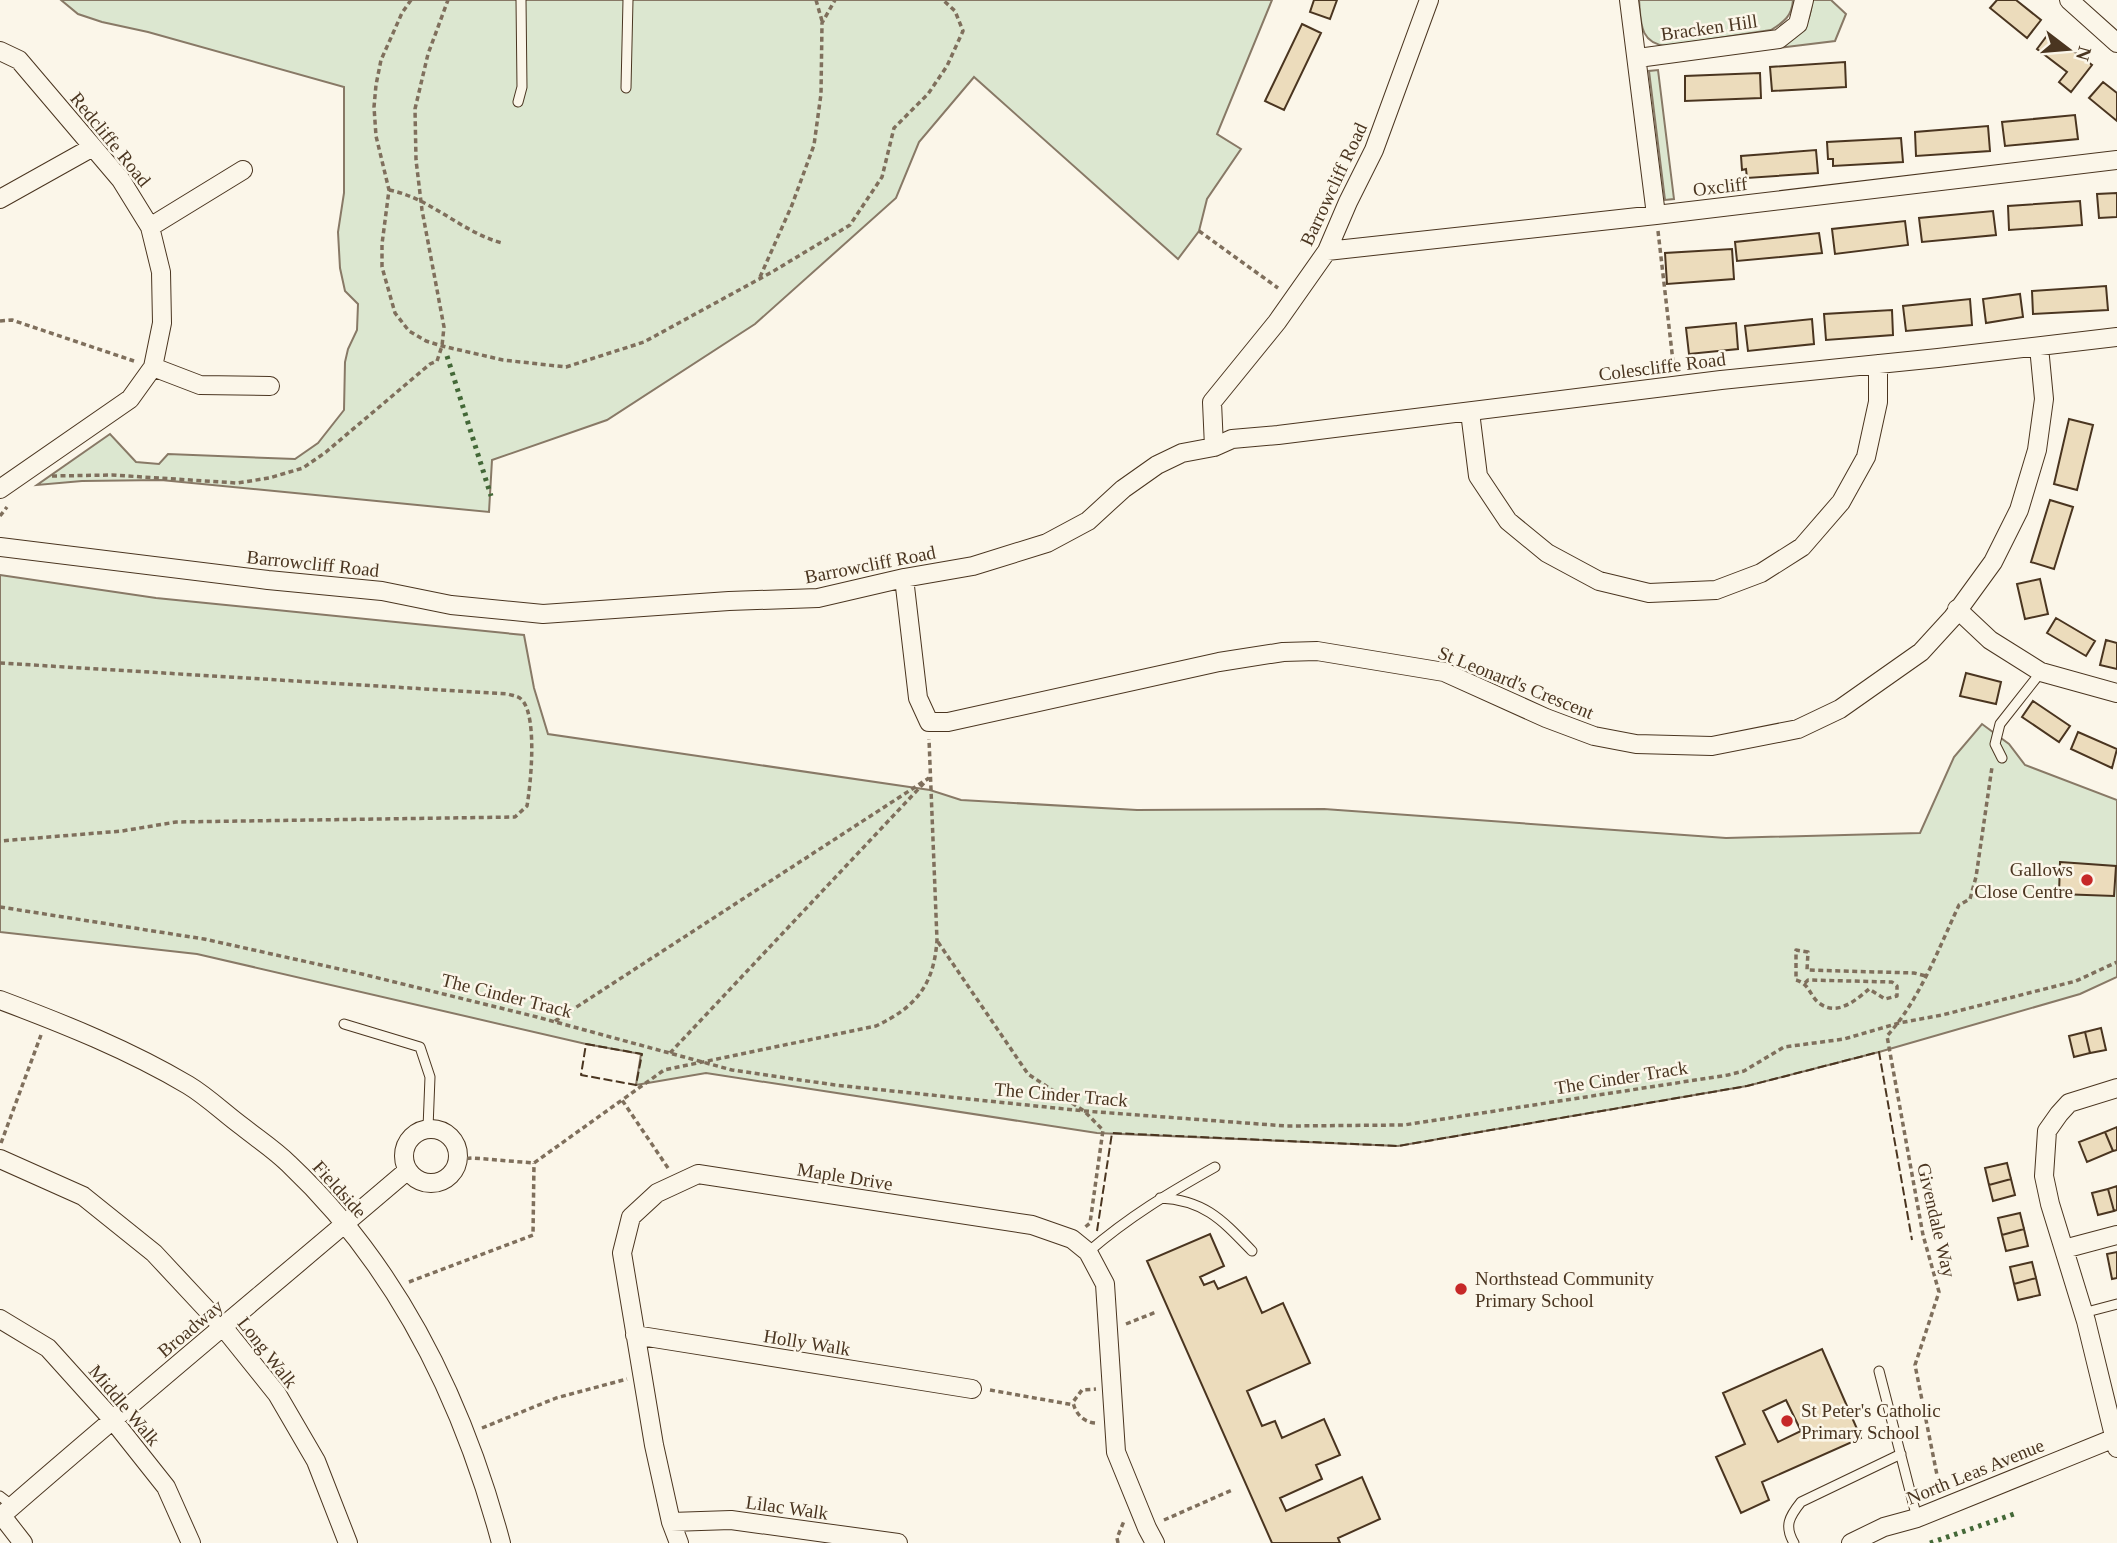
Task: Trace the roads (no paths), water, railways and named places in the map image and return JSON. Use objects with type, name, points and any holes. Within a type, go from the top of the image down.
[{"type":"street","name":"Barrowcliff Road","points":[[0,548],[382,591],[452,605],[542,614],[729,601],[818,598],[904,578],[973,566],[1047,543],[1088,521],[1123,489],[1157,466],[1182,453],[1214,447],[1212,402],[1277,323],[1327,251],[1374,150],[1429,0]]},
{"type":"street","name":"Bracken Hill","points":[[1629,0],[1657,215]]},
{"type":"street","name":"Bracken Hill","points":[[1638,58],[1779,39],[1798,24],[1804,0]]},
{"type":"street","points":[[2069,0],[2117,43]]},
{"type":"street","name":"Redcliffe Road","points":[[0,51],[19,60],[121,180],[150,227],[161,272],[162,323],[153,368],[130,399],[0,489]]},
{"type":"street","points":[[0,199],[93,147]]},
{"type":"street","name":"Oxcliff","points":[[1327,251],[2117,160]]},
{"type":"street","points":[[150,227],[243,170]]},
{"type":"street","name":"Colescliffe Road","points":[[1214,447],[1231,439],[1676,385],[2117,337]]},
{"type":"street","name":"St Leonard's Crescent","points":[[904,578],[918,698],[929,723],[948,722],[1219,662],[1283,652],[1317,651],[1444,672],[1546,719],[1594,736],[1636,744],[1712,746],[1798,729],[1840,709],[1921,652],[1953,617],[1993,562],[2020,510],[2037,450],[2044,399],[2039,346]]},
{"type":"street","points":[[1470,412],[1478,476],[1508,520],[1547,553],[1599,581],[1649,593],[1716,590],[1761,573],[1802,547],[1841,502],[1866,457],[1878,402],[1878,364]]},
{"type":"street","points":[[153,368],[200,386],[270,386]]},
{"type":"street","points":[[1957,609],[1990,640],[2041,672],[2117,693]]},
{"type":"street","name":"Fieldside","points":[[0,1000],[117,1048],[190,1086],[288,1163],[345,1224],[407,1310],[449,1392],[486,1489],[500,1543]]},
{"type":"street","points":[[2116,1441],[2084,1313],[2044,1176],[2047,1131],[2068,1103],[2117,1088]]},
{"type":"street","points":[[428,1128],[436,1129],[455,1143],[458,1159],[449,1175],[441,1181],[423,1182],[408,1170],[404,1152],[406,1144],[412,1136],[428,1128]]},
{"type":"street","name":"Long Walk","points":[[0,1159],[83,1196],[154,1253],[224,1328],[277,1394],[316,1461],[348,1543]]},
{"type":"street","name":"Broadway","points":[[4,1509],[224,1328],[408,1170]]},
{"type":"street","name":"Maple Drive","points":[[679,1543],[671,1522],[642,1375],[622,1253],[631,1217],[657,1192],[698,1174],[1032,1225],[1072,1239],[1088,1252],[1105,1284],[1116,1452],[1151,1536]]},
{"type":"street","points":[[2064,1248],[2117,1235]]},
{"type":"street","name":"Middle Walk","points":[[0,1319],[48,1348],[112,1419],[166,1487],[191,1543]]},
{"type":"street","name":"Holly Walk","points":[[635,1335],[972,1389]]},
{"type":"street","name":"North Leas Avenue","points":[[1851,1543],[1886,1535],[1952,1503],[2116,1441]]},
{"type":"street","points":[[4,1509],[23,1543]]},
{"type":"street","name":"Lilac Walk","points":[[671,1522],[730,1520],[898,1543]]},
{"type":"lane","points":[[518,102],[522,87],[522,0]]},
{"type":"lane","points":[[626,88],[628,0]]},
{"type":"lane","points":[[2002,758],[1995,744],[2000,724],[2041,672]]},
{"type":"lane","points":[[344,1024],[420,1047],[430,1077],[428,1128]]},
{"type":"lane","points":[[1088,1252],[1158,1198],[1215,1167]]},
{"type":"lane","points":[[1158,1198],[1181,1199],[1198,1205],[1224,1222],[1252,1251]]},
{"type":"lane","points":[[2084,1313],[2117,1304]]},
{"type":"lane","points":[[1879,1371],[1917,1518]]},
{"type":"lane","points":[[1794,1543],[1787,1525],[1790,1516],[1801,1502],[1901,1454]]},
{"type":"place","name":"Gallows Close Centre","points":[[2087,880]]},
{"type":"place","name":"Northstead Community Primary School","points":[[1461,1289]]},
{"type":"place","name":"St Peter's Catholic Primary School","points":[[1787,1421]]}]
